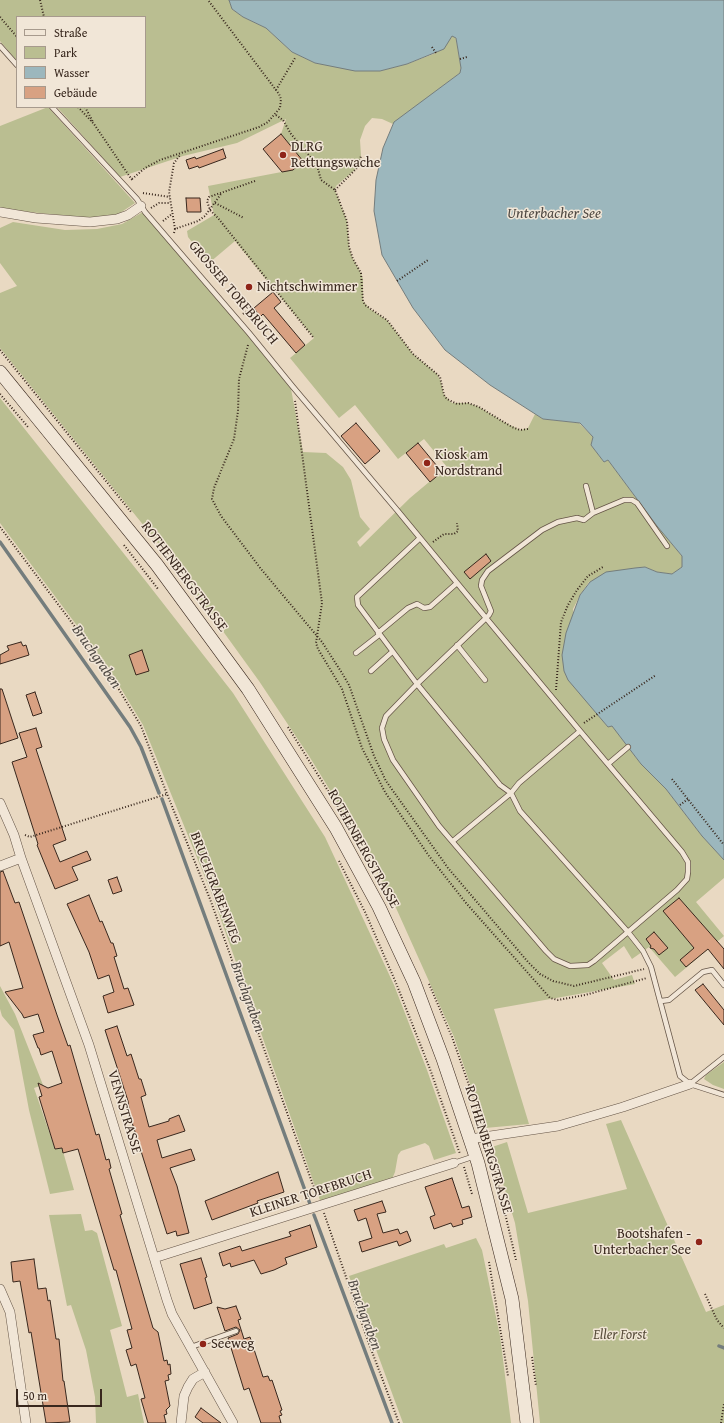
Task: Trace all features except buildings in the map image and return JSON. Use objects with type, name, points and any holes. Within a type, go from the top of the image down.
[{"type":"main road","name":"ROTHENBERGSTRASSE","points":[[0,372],[157,565],[248,689],[296,762],[336,828],[368,888],[414,982],[443,1059],[470,1139],[512,1299],[527,1423]]},
{"type":"street","points":[[0,212],[36,218],[90,222],[117,219],[143,208]]},
{"type":"street","name":"VENNSTRASSE","points":[[0,803],[14,836],[20,858],[89,1045],[169,1307],[233,1423]]},
{"type":"street","points":[[0,866],[20,858]]},
{"type":"street","points":[[470,1139],[558,1126],[623,1107],[690,1084]]},
{"type":"street","name":"KLEINER TORFBRUCH","points":[[154,1258],[458,1162]]},
{"type":"street","points":[[0,1289],[10,1312],[26,1423]]},
{"type":"street","points":[[181,1423],[184,1396],[188,1386],[193,1379],[205,1372]]},
{"type":"lane","points":[[0,46],[16,64]]},
{"type":"lane","name":"GROSSER TORFBRUCH","points":[[53,108],[131,192],[293,388],[397,510],[682,852],[688,862],[687,879],[677,890],[588,965],[570,966],[562,964],[546,951],[439,826],[393,760],[384,739],[382,728],[386,716],[486,618]]},
{"type":"lane","points":[[586,486],[593,514]]},
{"type":"lane","points":[[486,618],[491,611],[481,586],[482,580],[488,571],[542,530],[558,522],[577,518],[584,520],[593,514],[624,500],[632,500],[636,503],[667,546]]},
{"type":"lane","points":[[420,538],[357,597],[358,605],[378,634],[417,684],[500,786],[511,793],[520,810],[643,951],[651,967],[680,1076],[690,1084],[724,1095]]},
{"type":"lane","points":[[356,653],[408,608],[417,604],[424,608],[430,607],[457,583]]},
{"type":"lane","points":[[457,645],[485,680]]},
{"type":"lane","points":[[371,671],[392,652]]},
{"type":"lane","points":[[453,841],[511,793],[519,783],[578,729]]},
{"type":"lane","points":[[608,764],[628,747]]},
{"type":"lane","points":[[661,1001],[669,1000],[703,972],[712,970],[724,986]]},
{"type":"lane","points":[[690,1084],[724,1057]]},
{"type":"lane","name":"KLEINER TORFBRUCH","points":[[458,1162],[475,1156]]},
{"type":"lane","points":[[191,1347],[236,1331]]},
{"type":"path","points":[[40,0],[44,16]]},
{"type":"path","points":[[86,108],[94,124],[132,179],[145,168],[160,160],[259,126],[268,122],[276,115],[281,104],[281,99],[276,90],[208,0]]},
{"type":"path","points":[[0,17],[16,36]]},
{"type":"path","points":[[432,47],[436,53]]},
{"type":"path","points":[[460,59],[467,57]]},
{"type":"path","points":[[276,90],[295,58]]},
{"type":"path","points":[[79,108],[94,124]]},
{"type":"path","points":[[276,115],[282,120],[290,134],[317,165],[321,180],[335,190],[347,221],[349,247],[353,259],[361,273],[362,300],[366,305],[387,320],[413,354],[440,377],[442,390],[447,399],[457,404],[468,403],[479,407],[520,430],[528,428]]},
{"type":"path","points":[[172,242],[175,229],[170,203],[171,174],[174,163],[180,154]]},
{"type":"path","points":[[335,190],[357,168],[361,156]]},
{"type":"path","points":[[255,182],[209,197],[207,201],[210,210],[313,337]]},
{"type":"path","points":[[131,192],[170,197]]},
{"type":"path","points":[[175,229],[198,221],[205,216],[221,194]]},
{"type":"path","points":[[215,202],[244,218]]},
{"type":"path","points":[[143,208],[170,203]]},
{"type":"path","points":[[158,226],[172,214]]},
{"type":"path","points":[[397,281],[428,260]]},
{"type":"path","points":[[249,333],[240,379],[234,439],[214,488],[212,499],[225,522],[316,636],[322,604],[293,388]]},
{"type":"path","points":[[0,394],[30,430]]},
{"type":"path","points":[[427,547],[444,534],[454,534],[458,531],[457,523]]},
{"type":"path","name":"BRUCHGRABENWEG","points":[[0,527],[106,668],[142,726],[167,794],[210,899],[321,1205],[368,1341],[399,1423]]},
{"type":"path","name":"ROTHENBERGSTRASSE","points":[[124,545],[162,595]]},
{"type":"path","points":[[555,701],[561,622],[568,605],[577,590],[588,576],[603,567]]},
{"type":"path","points":[[578,729],[656,675]]},
{"type":"path","points":[[672,779],[724,845]]},
{"type":"path","points":[[14,836],[21,833],[30,837],[167,794]]},
{"type":"path","points":[[680,805],[688,799]]},
{"type":"path","name":"ROTHENBERGSTRASSE","points":[[337,857],[396,983],[430,1069],[458,1162],[472,1195]]},
{"type":"path","points":[[489,1260],[509,1383]]},
{"type":"path","points":[[705,1294],[717,1320],[724,1328]]},
{"type":"path","points":[[720,1423],[724,1404]]},
{"type":"green space","points":[[0,0],[229,0],[232,9],[243,17],[266,28],[292,52],[315,63],[380,71],[407,64],[436,53],[452,36],[456,39],[461,68],[460,73],[393,124],[382,119],[372,118],[365,126],[360,140],[361,156],[357,168],[336,186],[335,190],[347,221],[349,247],[363,279],[363,301],[370,309],[387,320],[413,354],[437,374],[441,382],[444,395],[452,403],[468,403],[479,407],[520,430],[528,428],[535,414],[543,419],[579,423],[593,437],[591,445],[604,462],[608,460],[657,526],[682,556],[682,567],[672,574],[657,572],[645,567],[589,582],[573,609],[586,700],[608,727],[612,725],[641,764],[666,789],[702,836],[724,860],[724,878],[696,902],[724,936],[675,977],[649,947],[632,959],[624,946],[602,963],[614,980],[632,975],[635,984],[494,1009],[529,1124],[485,1128],[454,1037],[392,899],[349,821],[309,756],[259,681],[170,558],[0,348],[0,293],[17,286],[0,263],[0,228],[13,222],[65,230],[97,229],[122,224],[143,212],[249,334],[291,389],[303,452],[326,453],[343,467],[351,480],[360,517],[370,529],[357,542],[360,547],[410,498],[447,467],[424,439],[398,459],[355,405],[339,418],[290,358],[314,338],[235,241],[209,263],[188,237],[187,231],[214,215],[208,186],[292,170],[303,161],[281,134],[286,119],[237,143],[183,156],[120,177],[58,108],[146,108],[146,16],[16,16],[16,60],[0,41]]},
{"type":"green space","points":[[49,108],[135,203],[117,215],[89,218],[0,209],[0,126]]},
{"type":"green space","points":[[0,398],[233,693],[325,837],[394,985],[427,1070],[456,1153],[434,1160],[429,1146],[425,1143],[401,1151],[398,1155],[395,1172],[392,1179],[321,1203],[213,897],[143,725],[108,667],[0,523]]},
{"type":"green space","points":[[0,986],[15,1014],[43,1085],[34,1088],[55,1149],[62,1148],[74,1190],[50,1194],[29,1110],[14,1030],[2,1016],[0,1009]]},
{"type":"green space","points":[[724,1062],[724,1089],[713,1085],[704,1079],[706,1075]]},
{"type":"green space","name":"Eller Forst","points":[[621,1120],[706,1312],[724,1305],[724,1423],[540,1423],[528,1301],[515,1223],[492,1147],[507,1142],[528,1213],[627,1189],[606,1124]]},
{"type":"green space","points":[[81,1214],[85,1231],[92,1230],[97,1233],[122,1326],[110,1330],[127,1397],[138,1394],[144,1423],[96,1423],[95,1397],[86,1350],[71,1305],[67,1306],[49,1215]]},
{"type":"green space","points":[[476,1238],[482,1250],[500,1336],[511,1423],[403,1423],[349,1276],[444,1244],[446,1248]]},
{"type":"water","name":"Unterbacher See","points":[[229,0],[724,0],[724,860],[702,836],[666,789],[641,764],[612,726],[608,727],[568,680],[564,671],[562,655],[566,633],[580,595],[590,582],[606,572],[645,567],[657,572],[672,574],[682,567],[682,556],[657,526],[608,460],[604,462],[594,449],[591,445],[593,437],[580,423],[543,419],[490,385],[445,350],[413,308],[382,255],[374,211],[376,180],[383,148],[394,122],[460,73],[461,68],[456,38],[452,36],[444,49],[407,64],[380,71],[355,71],[315,63],[292,52],[266,28],[243,17],[232,9]]},
{"type":"waterway","name":"Bruchgraben","points":[[0,542],[130,727],[141,747],[159,793]]},
{"type":"waterway","name":"Bruchgraben","points":[[162,799],[310,1204]]},
{"type":"waterway","name":"Bruchgraben","points":[[314,1215],[392,1423]]},
{"type":"waterway","points":[[719,1346],[724,1348]]},
{"type":"place","name":"DLRG Rettungswache","points":[[283,155]]},
{"type":"place","name":"Nichtschwimmer","points":[[249,287]]},
{"type":"place","name":"Kiosk am Nordstrand","points":[[427,463]]},
{"type":"place","name":"Bootshafen - Unterbacher See","points":[[699,1242]]},
{"type":"place","name":"Seeweg","points":[[203,1344]]}]
